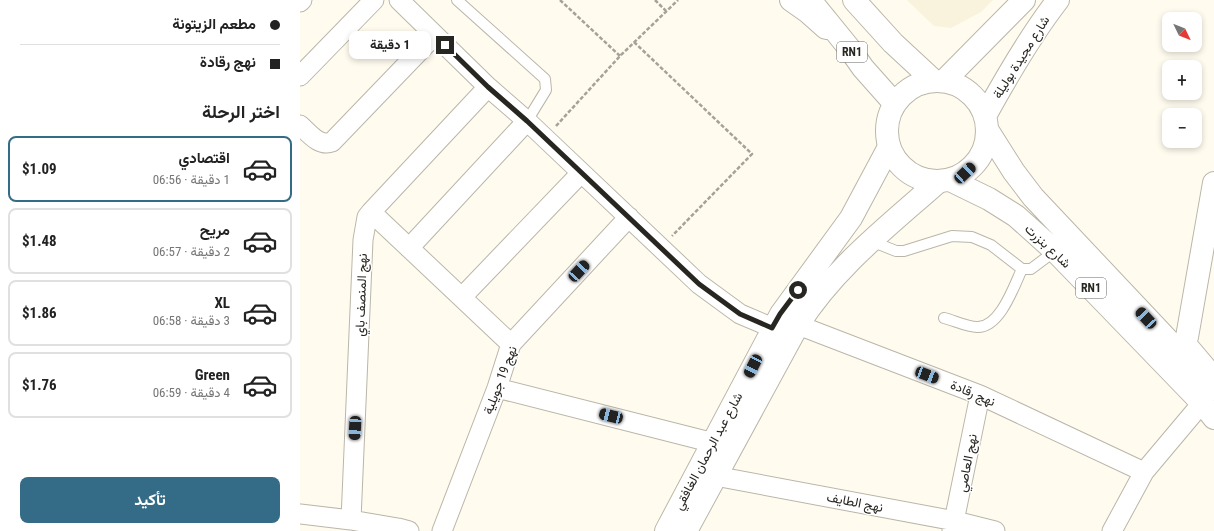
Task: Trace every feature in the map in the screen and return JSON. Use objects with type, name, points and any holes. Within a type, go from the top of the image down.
[{"type":"main road","points":[[791,0],[808,12],[849,48]]},
{"type":"main road","name":"RN1","points":[[810,0],[849,48],[863,68],[895,104]]},
{"type":"main road","name":"RN1","points":[[854,0],[893,43],[939,81]]},
{"type":"main road","points":[[939,81],[1024,0]]},
{"type":"main road","name":"شارع مجيدة بوليلة","points":[[986,123],[1016,59],[1058,0]]},
{"type":"main road","name":"RN1","points":[[944,181],[925,181],[913,176],[903,169],[894,159],[889,147],[886,132],[888,118],[895,104],[905,92],[919,84],[939,81],[955,84],[974,96],[980,106],[986,123]]},
{"type":"main road","points":[[944,181],[965,173],[977,162],[985,147],[986,123]]},
{"type":"main road","name":"شارع بنزرت","points":[[986,123],[1014,172],[1033,197],[1182,344],[1210,404]]},
{"type":"main road","name":"شارع عبد الرحمان الغافقي","points":[[666,531],[714,443],[780,314],[852,218],[889,147]]},
{"type":"main road","name":"شارع بنزرت","points":[[944,181],[989,199],[1016,216],[1055,252],[1210,404]]},
{"type":"main road","name":"شارع عبد الرحمان الغافقي","points":[[686,531],[798,325],[810,306],[825,286],[871,241],[944,181]]},
{"type":"main road","points":[[1182,344],[1214,183]]},
{"type":"street","points":[[300,76],[374,0]]},
{"type":"street","points":[[399,0],[488,87],[527,121],[699,284],[740,314],[772,328]]},
{"type":"street","points":[[300,125],[320,143],[326,144],[332,142],[435,35]]},
{"type":"street","points":[[488,87],[371,212],[511,344]]},
{"type":"street","points":[[409,248],[527,121]]},
{"type":"street","points":[[462,297],[581,173]]},
{"type":"street","name":"نهج المنصف باي","points":[[351,520],[363,240],[367,217],[371,212]]},
{"type":"street","name":"نهج 19 جويلية","points":[[442,531],[497,388],[511,344],[629,217]]},
{"type":"street","name":"نهج رقادة","points":[[798,325],[980,395],[1144,472]]},
{"type":"street","points":[[497,388],[714,443]]},
{"type":"street","name":"نهج العاصي","points":[[954,526],[980,395]]},
{"type":"street","points":[[1112,531],[1144,472],[1210,404]]},
{"type":"street","name":"نهج الطايف","points":[[715,476],[954,526],[995,531]]},
{"type":"street","points":[[300,514],[351,520],[409,531]]},
{"type":"lane","points":[[456,0],[545,79],[546,90],[527,121]]},
{"type":"lane","points":[[871,241],[896,252],[904,251],[952,236],[972,237],[991,245],[1022,269],[1031,269],[1055,252]]},
{"type":"lane","points":[[944,318],[976,327],[986,326],[994,320],[1007,300],[1022,269]]},
{"type":"lane","points":[[1182,344],[1214,369]]},
{"type":"path","points":[[560,0],[620,56]]},
{"type":"path","points":[[655,0],[666,11]]},
{"type":"path","points":[[545,138],[620,56],[678,0]]},
{"type":"path","points":[[634,42],[752,154],[660,247]]},
{"type":"shaded area","points":[[907,0],[993,0],[981,12],[951,28],[934,26]]},
{"type":"route","points":[[445,45],[699,284],[740,314],[772,328],[780,314],[798,290]]}]
